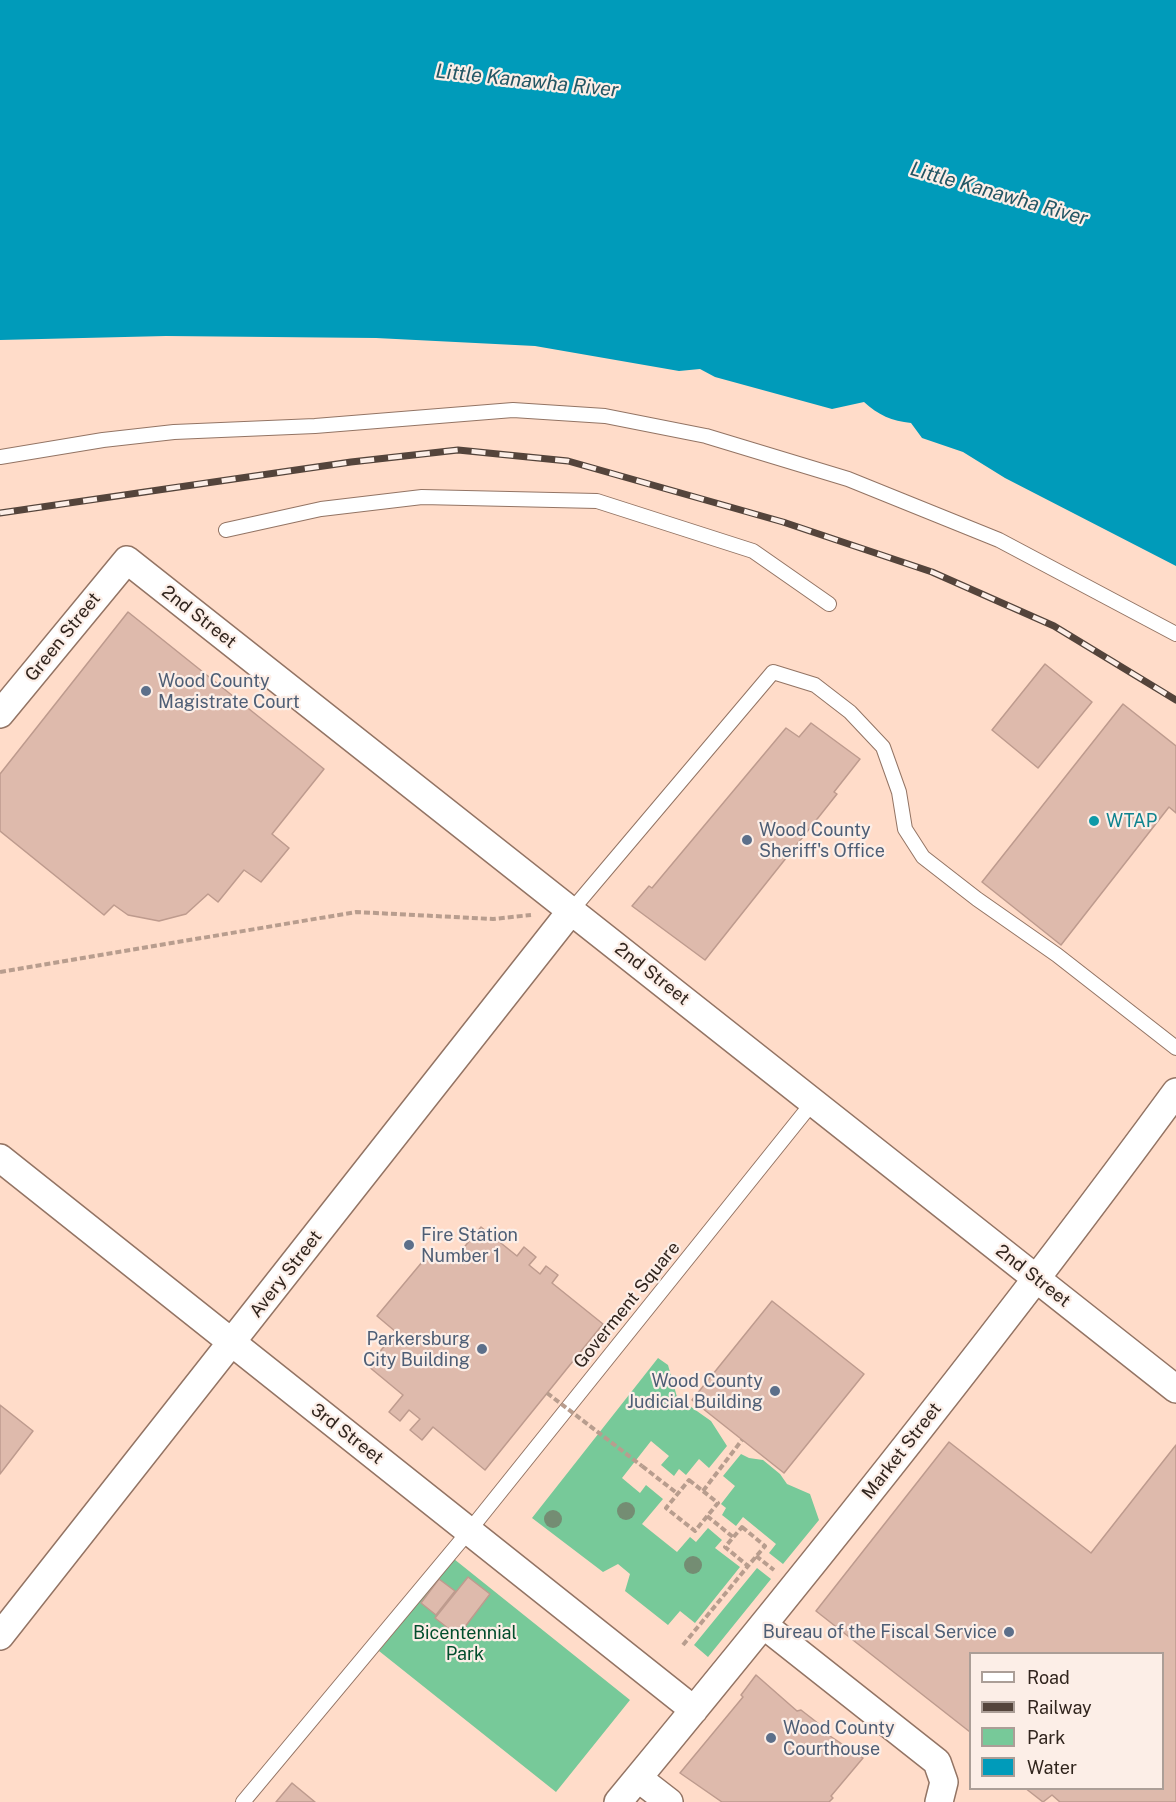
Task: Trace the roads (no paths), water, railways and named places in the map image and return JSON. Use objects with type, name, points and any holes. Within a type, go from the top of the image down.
[{"type":"street","name":"Green Street","points":[[0,714],[127,560]]},
{"type":"street","name":"2nd Street","points":[[127,560],[1176,1389]]},
{"type":"street","name":"Avery Street","points":[[0,1636],[572,911]]},
{"type":"street","name":"Market Street","points":[[618,1802],[765,1626],[1037,1279],[1176,1092]]},
{"type":"street","name":"3rd Street","points":[[0,1158],[694,1710]]},
{"type":"street","points":[[765,1626],[937,1762],[944,1782],[939,1802]]},
{"type":"street","points":[[638,1778],[669,1802]]},
{"type":"lane","points":[[0,457],[102,440],[174,432],[315,426],[513,410],[605,416],[706,436],[848,479],[999,540],[1176,634]]},
{"type":"lane","points":[[226,530],[321,509],[422,497],[597,501],[753,551],[829,604]]},
{"type":"lane","points":[[572,911],[773,672],[815,685],[850,712],[883,747],[899,792],[905,829],[923,857],[977,899],[1057,955],[1176,1048]]},
{"type":"lane","name":"Goverment Square","points":[[243,1802],[469,1531],[813,1102]]},
{"type":"water","name":"Little Kanawha River","points":[[0,0],[1176,0],[1176,566],[1005,478],[963,452],[922,438],[911,423],[886,417],[864,402],[832,409],[715,377],[700,369],[679,371],[535,346],[376,338],[166,336],[0,340]]},
{"type":"railway","points":[[0,513],[351,462],[458,450],[568,461],[783,522],[932,572],[1054,626],[1176,700]]},
{"type":"place","name":"Wood County Magistrate Court","points":[[146,691]]},
{"type":"place","name":"WTAP","points":[[1094,821]]},
{"type":"place","name":"Wood County Sheriff's Office","points":[[747,840]]},
{"type":"place","name":"Fire Station Number 1","points":[[409,1245]]},
{"type":"place","name":"Parkersburg City Building","points":[[482,1349]]},
{"type":"place","name":"Wood County Judicial Building","points":[[775,1391]]},
{"type":"place","name":"Bureau of the Fiscal Service","points":[[1009,1632]]},
{"type":"place","name":"Wood County Courthouse","points":[[771,1738]]},
{"type":"park label","name":"Bicentennial Park","points":[[465,1643]]}]
